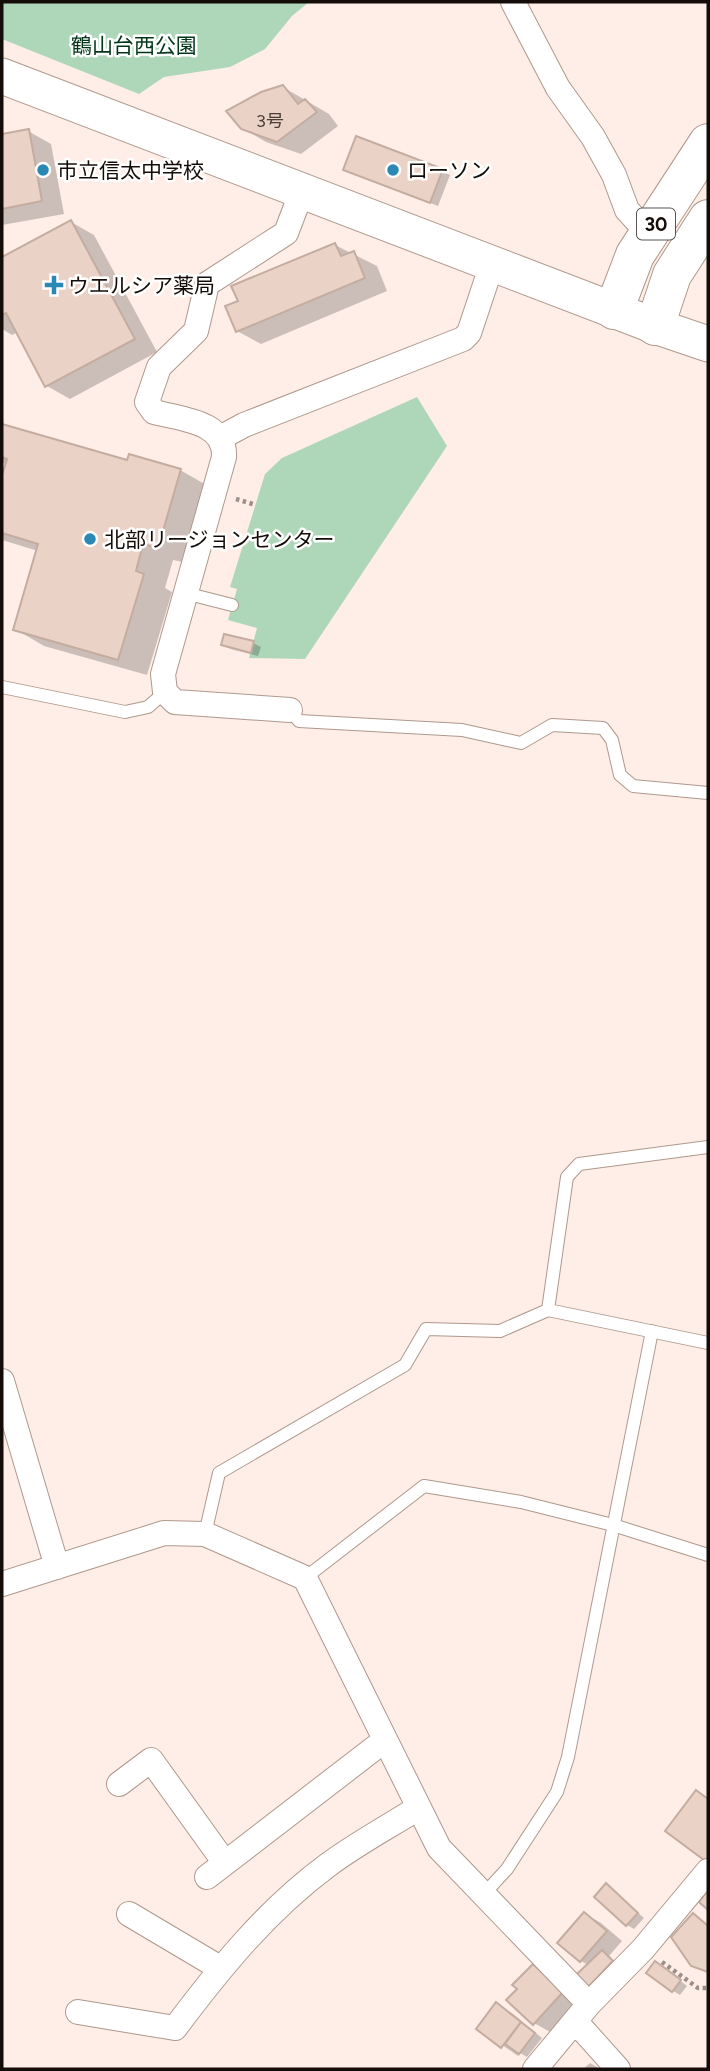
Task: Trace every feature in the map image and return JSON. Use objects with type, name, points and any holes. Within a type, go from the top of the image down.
[{"type":"main road","name":"30","points":[[614,310],[635,255],[708,143]]},
{"type":"main road","name":"30","points":[[655,326],[672,275],[708,219]]},
{"type":"street","points":[[513,2],[558,89],[593,137],[614,176],[627,210],[649,234]]},
{"type":"street","points":[[2,76],[708,344]]},
{"type":"street","points":[[290,710],[175,702],[165,692],[163,674],[225,448],[214,431],[154,412],[147,402],[159,368],[196,331],[207,284],[286,233],[290,229],[302,191]]},
{"type":"street","points":[[220,438],[244,425],[463,339],[469,333],[492,264]]},
{"type":"street","points":[[2,1381],[58,1567]]},
{"type":"street","points":[[2,1584],[163,1533],[205,1534],[305,1578],[439,1848],[484,1894],[582,2012],[618,2069]]},
{"type":"street","points":[[119,1784],[151,1760],[216,1870],[385,1740]]},
{"type":"street","points":[[78,2012],[175,2028],[220,1968],[269,1916],[328,1865],[418,1808]]},
{"type":"street","points":[[535,2069],[582,2012],[643,1949],[708,1871]]},
{"type":"street","points":[[129,1914],[220,1968]]},
{"type":"lane","points":[[185,593],[232,605]]},
{"type":"lane","points":[[2,687],[125,712],[148,707],[165,692]]},
{"type":"lane","points":[[290,710],[299,721],[462,730],[521,743],[552,725],[603,729],[612,740],[620,775],[632,786],[708,793]]},
{"type":"lane","points":[[548,1310],[567,1177],[579,1164],[708,1147]]},
{"type":"lane","points":[[205,1534],[219,1473],[405,1365],[426,1329],[500,1331],[548,1310],[708,1343]]},
{"type":"lane","points":[[484,1894],[507,1869],[557,1792],[568,1757],[652,1331]]},
{"type":"lane","points":[[305,1578],[425,1486],[521,1502],[613,1525],[708,1555]]},
{"type":"path","points":[[235,499],[256,505]]},
{"type":"path","points":[[643,1949],[698,1988],[708,1988]]},
{"type":"green space","name":"鶴山台西公園","points":[[2,2],[309,2],[292,16],[265,49],[230,67],[164,77],[139,94],[2,39]]},
{"type":"green space","points":[[417,397],[447,446],[305,659],[249,658],[257,628],[228,620],[237,589],[230,587],[265,474],[282,458]]},
{"type":"building","points":[[283,85],[298,104],[305,99],[317,112],[277,142],[241,129],[226,111],[261,92]]},
{"type":"building","points":[[29,129],[42,201],[2,209],[2,134]]},
{"type":"building","name":"ローソン","points":[[356,136],[443,169],[430,203],[343,170]]},
{"type":"building","name":"ウエルシア薬局","points":[[71,220],[135,339],[45,387],[6,313],[2,315],[2,257]]},
{"type":"building","points":[[335,243],[341,256],[354,251],[365,278],[236,332],[225,306],[238,301],[231,286]]},
{"type":"building","name":"北部リージョンセンター","points":[[2,424],[127,460],[129,454],[181,469],[158,548],[143,544],[136,571],[144,574],[118,660],[13,630],[38,544],[2,533],[2,475],[7,459],[2,457]]},
{"type":"building","points":[[224,634],[254,641],[251,653],[221,645]]},
{"type":"building","points":[[696,1790],[708,1799],[708,1863],[665,1831]]},
{"type":"building","points":[[606,1883],[638,1913],[626,1926],[594,1897]]},
{"type":"building","points":[[708,1890],[708,1910],[699,1902]]},
{"type":"building","points":[[584,1912],[607,1931],[580,1962],[557,1943]]},
{"type":"building","points":[[693,1913],[708,1926],[708,1972],[691,1966],[671,1937]]},
{"type":"building","points":[[602,1950],[613,1961],[588,1987],[576,1975]]},
{"type":"building","points":[[655,1961],[681,1980],[672,1992],[646,1973]]},
{"type":"building","points":[[533,1964],[563,1992],[533,2025],[506,2000],[517,1989],[512,1985]]},
{"type":"building","points":[[496,2002],[521,2022],[501,2048],[476,2029]]},
{"type":"building","points":[[521,2022],[535,2033],[519,2054],[505,2044]]},
{"type":"place","name":"市立信太中学校","points":[[43,170]]},
{"type":"place","name":"ローソン","points":[[393,170]]},
{"type":"place","name":"ウエルシア薬局","points":[[54,285]]},
{"type":"place","name":"北部リージョンセンター","points":[[90,539]]}]
